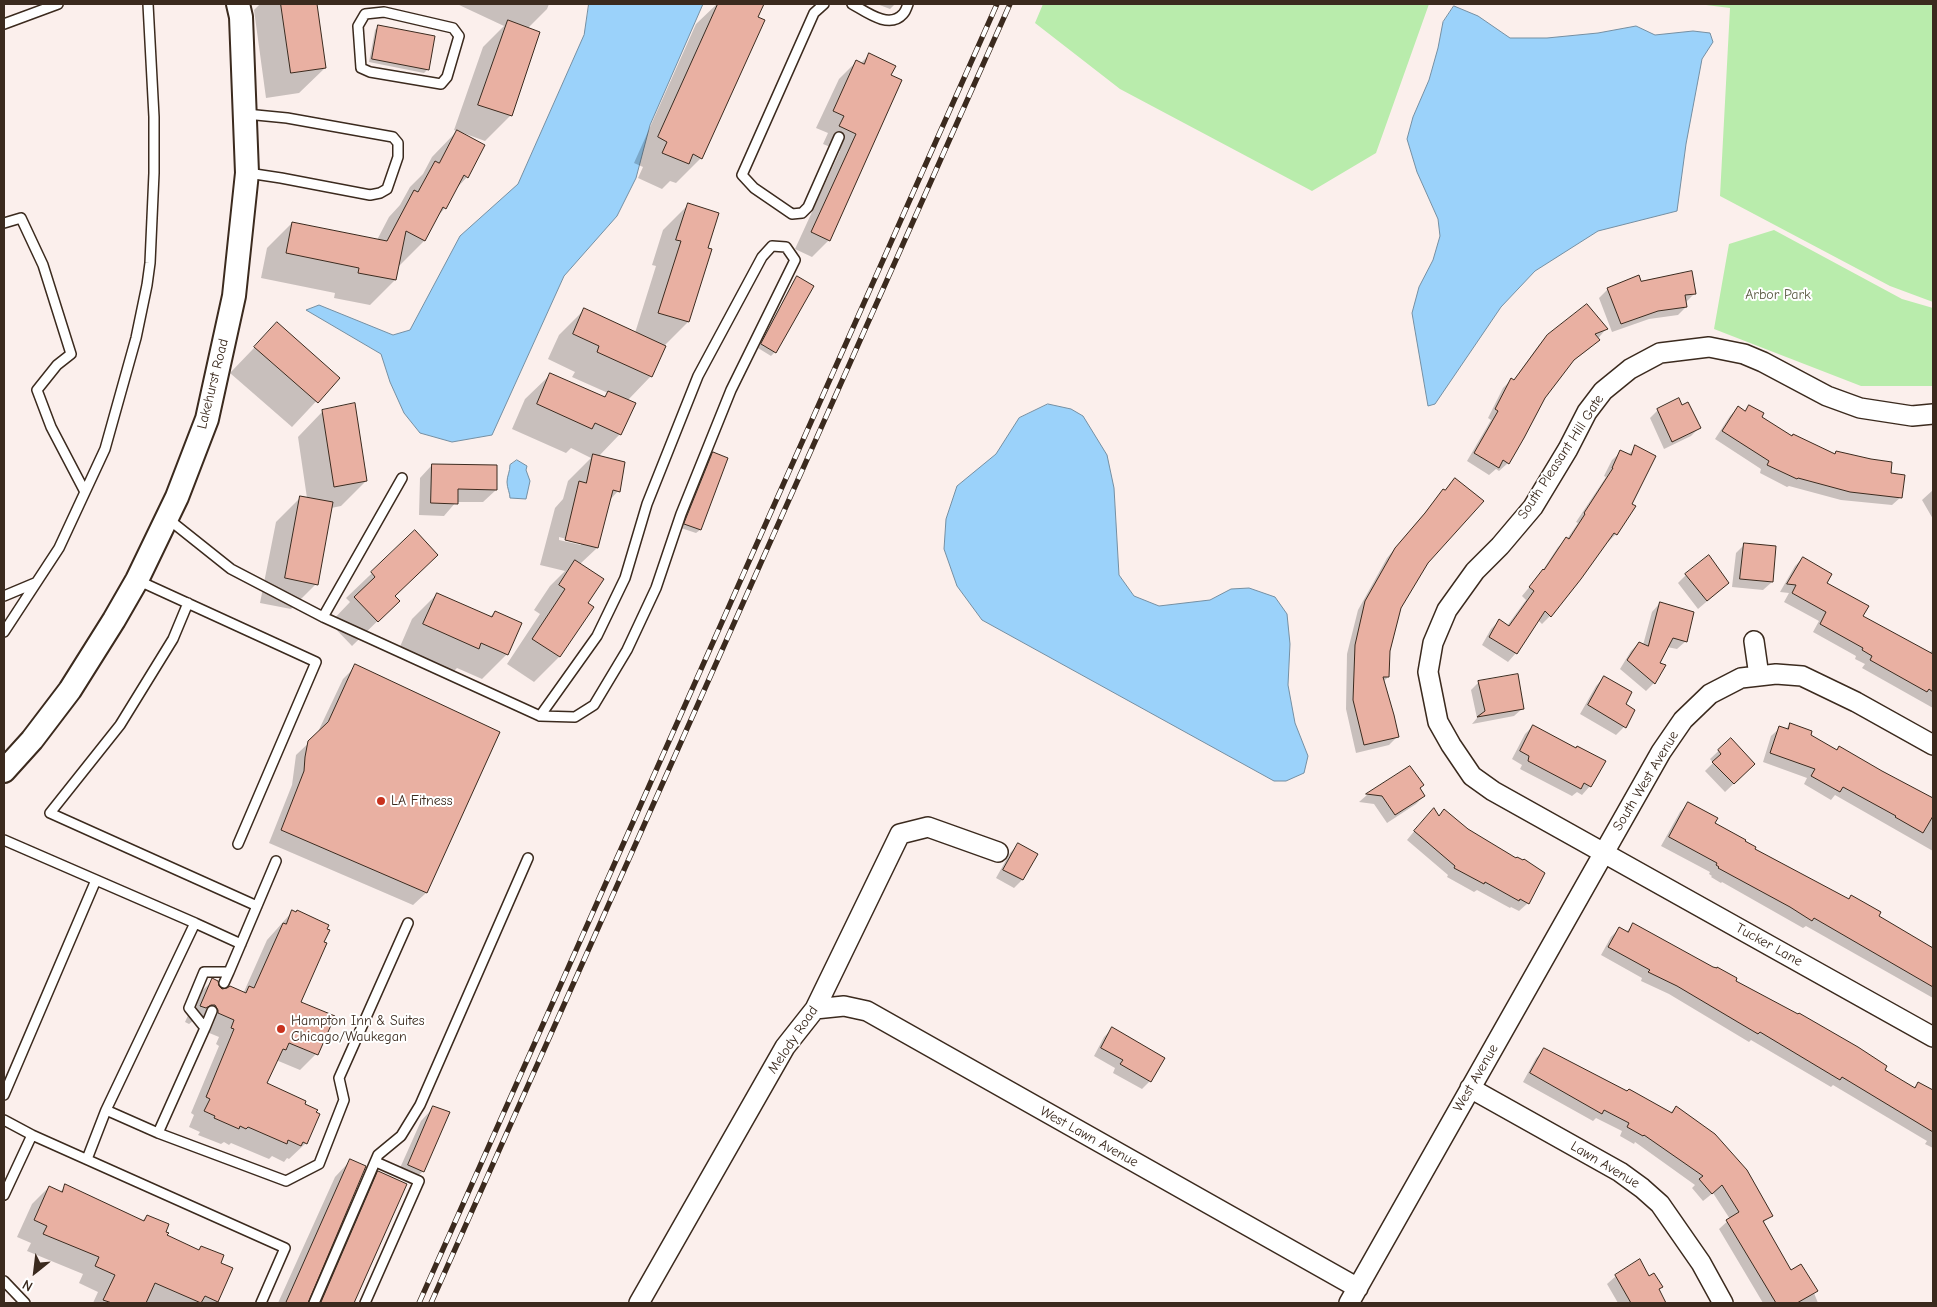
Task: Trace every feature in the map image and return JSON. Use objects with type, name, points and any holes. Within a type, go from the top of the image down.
[{"type":"street","name":"Lakehurst Road","points":[[4,771],[32,740],[70,690],[114,620],[137,580],[178,497],[207,419],[234,296],[247,173],[241,17],[238,4]]},
{"type":"street","name":"South Pleasant Hill Gate","points":[[1604,853],[1493,791],[1472,776],[1438,722],[1428,672],[1433,643],[1447,610],[1475,571],[1500,546],[1533,506],[1568,449],[1587,412],[1603,391],[1630,369],[1660,353],[1709,347],[1744,354],[1827,396],[1860,408],[1912,416],[1933,414]]},
{"type":"street","points":[[1754,641],[1759,676]]},
{"type":"street","name":"South West Avenue","points":[[1604,853],[1661,752],[1683,720],[1710,694],[1741,678],[1776,674],[1802,676],[1856,702],[1933,746]]},
{"type":"street","name":"Melody Road","points":[[640,1303],[785,1047],[815,1009],[900,834],[928,827],[998,852]]},
{"type":"street","name":"Tucker Lane","points":[[1604,853],[1933,1037]]},
{"type":"street","name":"West Avenue","points":[[1353,1296],[1604,853]]},
{"type":"street","name":"West Lawn Avenue","points":[[815,1009],[844,1006],[866,1011],[1353,1296]]},
{"type":"street","name":"Lawn Avenue","points":[[1470,1088],[1611,1168],[1642,1188],[1660,1204],[1701,1263],[1723,1303]]},
{"type":"lane","points":[[4,24],[58,4]]},
{"type":"lane","points":[[4,632],[59,548],[105,450],[136,338],[147,285],[154,172],[154,117],[148,4]]},
{"type":"lane","points":[[824,4],[814,13],[742,175],[754,188],[792,214],[802,213],[808,207],[839,137]]},
{"type":"lane","points":[[852,4],[884,20],[894,20],[903,15],[908,4]]},
{"type":"lane","points":[[385,8],[453,28],[459,36],[447,78],[441,84],[370,72],[361,68],[358,26],[365,14],[385,8]]},
{"type":"lane","points":[[246,114],[287,118],[393,137],[398,143],[398,157],[386,189],[380,193],[370,195],[247,173]]},
{"type":"lane","points":[[4,223],[22,218],[42,265],[71,354],[57,365],[36,390],[51,427],[84,492]]},
{"type":"lane","points":[[167,518],[231,569],[323,617],[540,716],[575,717],[594,705],[627,650],[656,588],[681,514],[731,390],[795,260],[786,247],[772,246],[762,257],[698,376],[647,504],[625,578],[597,636],[540,716]]},
{"type":"lane","points":[[323,617],[402,478]]},
{"type":"lane","points":[[137,580],[316,662],[238,844]]},
{"type":"lane","points":[[4,596],[36,583]]},
{"type":"lane","points":[[188,603],[173,639],[120,725],[50,813],[257,906]]},
{"type":"lane","points":[[4,840],[241,944]]},
{"type":"lane","points":[[314,1303],[378,1156],[401,1136],[420,1106],[528,858]]},
{"type":"lane","points":[[224,984],[276,861]]},
{"type":"lane","points":[[4,1095],[96,880]]},
{"type":"lane","points":[[106,1110],[158,1133],[286,1181],[319,1164],[344,1100],[338,1078],[408,922]]},
{"type":"lane","points":[[87,1159],[106,1110],[195,923]]},
{"type":"lane","points":[[205,1028],[190,1008],[204,972],[229,972]]},
{"type":"lane","points":[[158,1133],[212,1011]]},
{"type":"lane","points":[[4,1120],[32,1135],[285,1248],[261,1303]]},
{"type":"lane","points":[[4,1195],[32,1135]]},
{"type":"lane","points":[[364,1303],[419,1181],[376,1162]]},
{"type":"lane","points":[[4,1281],[25,1303]]},
{"type":"green space","points":[[1043,4],[1429,4],[1376,153],[1312,191],[1120,89],[1035,23]]},
{"type":"green space","points":[[1698,4],[1933,4],[1933,302],[1890,286],[1720,196],[1730,8]]},
{"type":"green space","name":"Arbor Park","points":[[1774,230],[1902,299],[1933,308],[1933,386],[1861,386],[1714,329],[1729,244]]},
{"type":"water","points":[[589,4],[703,4],[650,125],[636,178],[617,216],[564,276],[492,435],[452,442],[420,433],[404,413],[390,382],[381,354],[306,310],[319,305],[393,335],[410,330],[460,236],[518,184],[584,35]]},
{"type":"water","points":[[1454,6],[1478,16],[1510,38],[1547,38],[1598,33],[1636,26],[1655,35],[1693,31],[1710,33],[1713,42],[1702,59],[1686,144],[1677,211],[1598,231],[1535,271],[1501,307],[1435,404],[1428,406],[1412,313],[1419,287],[1433,260],[1440,236],[1438,219],[1417,172],[1407,139],[1413,117],[1429,80],[1443,22]]},
{"type":"water","points":[[1048,404],[1071,409],[1083,416],[1107,455],[1114,488],[1119,575],[1134,596],[1159,606],[1210,600],[1231,589],[1249,588],[1275,597],[1287,614],[1290,644],[1288,685],[1295,723],[1308,756],[1304,773],[1286,781],[1274,781],[982,620],[957,586],[944,549],[946,519],[957,486],[996,454],[1019,418]]},
{"type":"water","points":[[517,460],[527,466],[526,470],[530,481],[526,499],[510,498],[507,478],[510,465]]},
{"type":"building","points":[[281,4],[317,4],[326,68],[291,73]]},
{"type":"building","points":[[718,4],[764,4],[758,17],[765,20],[702,159],[693,154],[689,164],[662,153],[667,142],[658,137]]},
{"type":"building","points":[[508,20],[540,32],[512,116],[478,105]]},
{"type":"building","points":[[378,25],[435,36],[429,70],[372,59]]},
{"type":"building","points":[[869,53],[896,66],[891,75],[902,80],[830,241],[811,232],[856,134],[839,126],[844,116],[833,111],[856,60],[864,64]]},
{"type":"building","points":[[457,130],[485,145],[468,178],[464,175],[446,209],[443,207],[425,241],[406,231],[396,280],[358,273],[359,268],[286,253],[292,222],[387,241],[414,190],[418,192],[435,161],[439,163]]},
{"type":"building","points":[[688,203],[719,213],[708,248],[712,249],[689,322],[658,313],[681,241],[676,240]]},
{"type":"building","points":[[1692,271],[1696,294],[1685,295],[1687,307],[1658,311],[1621,324],[1607,288],[1639,275],[1641,281]]},
{"type":"building","points":[[797,276],[814,286],[776,353],[761,344]]},
{"type":"building","points":[[1587,304],[1608,329],[1595,334],[1600,340],[1574,360],[1545,398],[1509,464],[1503,460],[1499,468],[1474,453],[1498,411],[1495,409],[1511,378],[1514,380],[1547,335]]},
{"type":"building","points":[[584,308],[666,346],[652,377],[597,352],[599,346],[573,334]]},
{"type":"building","points":[[277,322],[340,378],[318,403],[254,347]]},
{"type":"building","points":[[550,373],[605,397],[608,391],[636,403],[621,435],[595,423],[592,429],[537,404]]},
{"type":"building","points":[[1679,398],[1682,405],[1688,402],[1701,428],[1672,442],[1657,409]]},
{"type":"building","points":[[355,403],[367,481],[334,487],[322,410]]},
{"type":"building","points":[[1749,405],[1764,413],[1762,417],[1792,436],[1793,434],[1835,454],[1836,451],[1892,462],[1891,473],[1905,475],[1902,498],[1850,492],[1797,479],[1767,465],[1769,461],[1722,431],[1738,406],[1745,411]]},
{"type":"building","points":[[1635,445],[1656,456],[1632,504],[1636,506],[1617,535],[1614,533],[1551,617],[1545,611],[1517,654],[1489,637],[1499,619],[1509,626],[1534,591],[1529,587],[1544,570],[1566,537],[1569,539],[1585,514],[1613,468],[1620,450],[1631,455]]},
{"type":"building","points":[[713,452],[728,458],[701,530],[684,524]]},
{"type":"building","points":[[593,454],[625,462],[620,492],[613,490],[598,548],[565,540],[579,481],[586,483]]},
{"type":"building","points":[[432,464],[497,465],[497,490],[458,489],[458,504],[431,503]]},
{"type":"building","points":[[1455,478],[1484,501],[1428,563],[1401,608],[1390,651],[1389,677],[1383,677],[1399,737],[1364,745],[1353,700],[1355,645],[1365,601],[1395,548],[1443,489],[1445,490]]},
{"type":"building","points":[[300,496],[333,502],[318,585],[285,578]]},
{"type":"building","points":[[415,530],[438,555],[395,596],[400,601],[378,622],[354,597],[375,577],[371,572]]},
{"type":"building","points":[[1744,543],[1776,546],[1773,582],[1740,579]]},
{"type":"building","points":[[1709,555],[1729,583],[1707,601],[1685,574]]},
{"type":"building","points":[[1803,557],[1832,574],[1827,583],[1869,606],[1863,616],[1933,654],[1933,692],[1929,689],[1927,692],[1870,660],[1872,656],[1862,650],[1863,648],[1820,624],[1826,612],[1792,593],[1796,585],[1787,584]]},
{"type":"building","points":[[575,560],[604,579],[588,603],[594,607],[560,657],[532,639],[565,589],[559,585]]},
{"type":"building","points":[[437,593],[492,617],[495,611],[522,623],[508,655],[481,643],[479,649],[423,624]]},
{"type":"building","points":[[1660,602],[1694,612],[1687,642],[1673,638],[1660,663],[1666,665],[1655,684],[1627,660],[1639,642],[1648,646]]},
{"type":"building","name":"LA Fitness","points":[[355,664],[500,732],[427,893],[281,830],[304,771],[308,741],[328,722]]},
{"type":"building","points":[[1518,674],[1524,709],[1477,717],[1485,711],[1478,681]]},
{"type":"building","points":[[1604,676],[1632,692],[1626,704],[1635,710],[1626,728],[1588,705]]},
{"type":"building","points":[[1790,723],[1812,731],[1811,735],[1837,750],[1839,746],[1933,798],[1933,816],[1923,833],[1843,787],[1840,792],[1811,776],[1815,769],[1770,753],[1779,726],[1788,729]]},
{"type":"building","points":[[1533,725],[1576,748],[1577,746],[1606,761],[1591,787],[1584,783],[1581,789],[1528,761],[1529,756],[1520,751]]},
{"type":"building","points":[[1731,738],[1755,764],[1734,784],[1712,762],[1721,754],[1718,750]]},
{"type":"building","points":[[1410,766],[1424,785],[1420,788],[1425,796],[1395,815],[1382,796],[1366,794]]},
{"type":"building","points":[[1688,802],[1718,818],[1715,823],[1746,840],[1756,847],[1755,849],[1849,899],[1851,895],[1881,912],[1879,916],[1933,948],[1933,987],[1814,918],[1812,921],[1718,868],[1717,863],[1669,837]]},
{"type":"building","points":[[1434,808],[1439,816],[1444,809],[1468,829],[1516,858],[1524,859],[1545,873],[1529,904],[1520,899],[1519,901],[1485,882],[1484,884],[1454,868],[1455,866],[1414,831]]},
{"type":"building","points":[[1018,843],[1038,854],[1023,880],[1003,870]]},
{"type":"building","name":"Hampton Inn & Suites Chicago/Waukegan","points":[[292,910],[296,912],[297,910],[329,925],[327,929],[330,930],[324,942],[327,943],[301,1002],[335,1016],[318,1055],[289,1043],[286,1050],[283,1049],[267,1083],[306,1101],[305,1104],[318,1110],[316,1112],[320,1114],[307,1144],[303,1142],[301,1146],[288,1140],[287,1144],[248,1127],[246,1129],[240,1126],[239,1129],[214,1118],[215,1116],[204,1111],[210,1099],[206,1097],[234,1029],[231,1028],[234,1020],[218,1013],[215,1005],[206,1008],[200,1006],[212,978],[218,981],[222,989],[230,986],[246,993],[249,986],[254,988],[283,923],[286,924]]},
{"type":"building","points":[[1633,923],[1737,978],[1736,981],[1799,1013],[1858,1047],[1887,1066],[1885,1070],[1915,1088],[1918,1082],[1933,1090],[1933,1132],[1842,1077],[1840,1080],[1760,1032],[1758,1034],[1677,986],[1648,972],[1650,970],[1608,947],[1619,927],[1628,932]]},
{"type":"building","points":[[1112,1027],[1165,1058],[1151,1082],[1120,1064],[1123,1060],[1101,1048]]},
{"type":"building","points":[[1544,1048],[1627,1091],[1629,1089],[1672,1113],[1676,1106],[1715,1134],[1747,1170],[1773,1216],[1763,1221],[1791,1270],[1801,1264],[1818,1291],[1797,1303],[1776,1303],[1726,1220],[1739,1212],[1722,1185],[1712,1194],[1699,1179],[1703,1176],[1644,1135],[1627,1127],[1629,1123],[1604,1110],[1602,1114],[1530,1073]]},
{"type":"building","points":[[433,1106],[450,1112],[424,1172],[408,1165]]},
{"type":"building","points":[[350,1159],[366,1166],[308,1303],[286,1303]]},
{"type":"building","points":[[378,1171],[407,1184],[354,1303],[321,1303]]},
{"type":"building","points":[[65,1184],[144,1221],[147,1215],[169,1224],[166,1232],[169,1233],[167,1235],[199,1250],[201,1246],[224,1255],[221,1263],[233,1268],[218,1302],[205,1296],[201,1303],[155,1283],[146,1303],[112,1303],[103,1300],[115,1275],[95,1266],[99,1257],[43,1234],[47,1226],[34,1220],[49,1186],[62,1192]]},
{"type":"building","points":[[1640,1259],[1649,1276],[1654,1273],[1663,1287],[1659,1289],[1666,1303],[1631,1303],[1615,1275]]},
{"type":"railway","points":[[419,1303],[997,4]]},
{"type":"railway","points":[[431,1303],[1010,4]]},
{"type":"place","name":"LA Fitness","points":[[381,801]]},
{"type":"place","name":"Hampton Inn & Suites Chicago/Waukegan","points":[[281,1029]]}]
